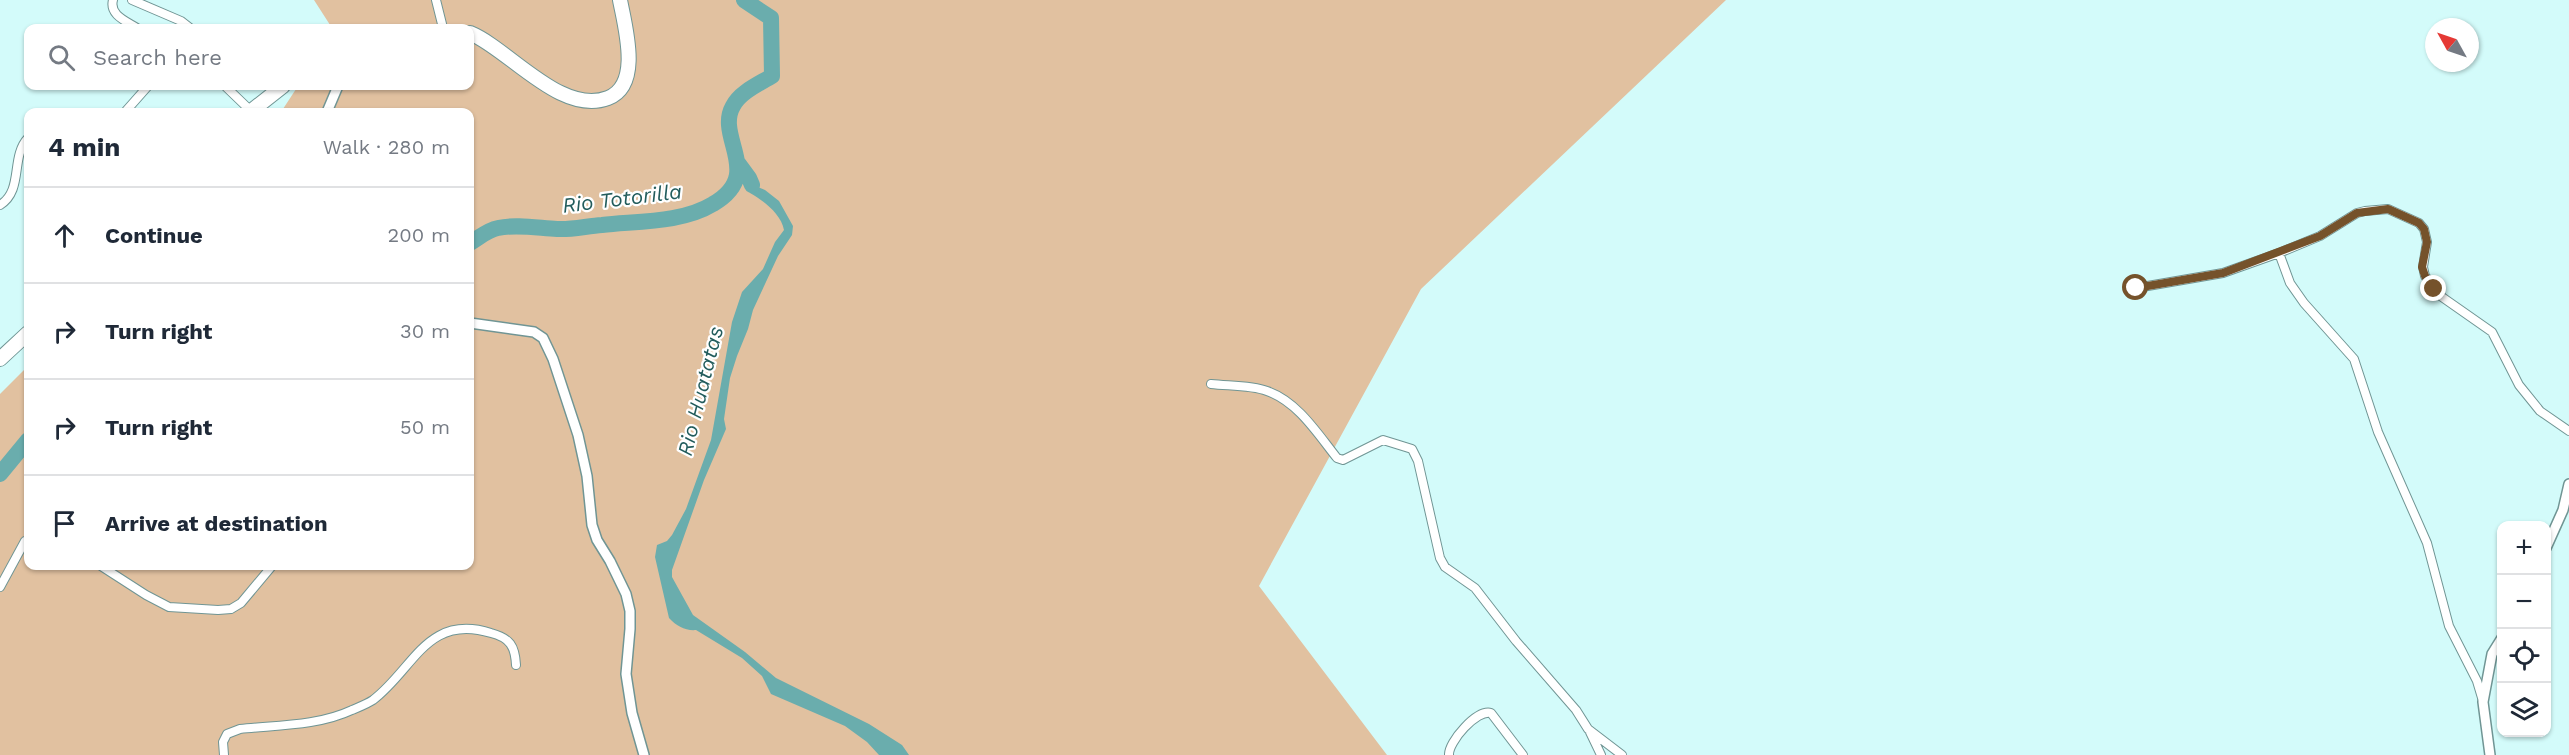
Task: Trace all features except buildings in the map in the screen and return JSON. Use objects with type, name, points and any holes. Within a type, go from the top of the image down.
[{"type":"highway","points":[[474,35],[568,97],[590,101],[600,100],[610,97],[619,89],[626,79],[629,66],[621,0]]},
{"type":"highway","points":[[255,108],[278,90]]},
{"type":"highway","points":[[0,359],[6,349],[24,336]]},
{"type":"street","points":[[113,0],[112,7],[115,13],[131,24]]},
{"type":"street","points":[[132,0],[185,24]]},
{"type":"street","points":[[436,0],[442,24]]},
{"type":"street","points":[[129,108],[144,90]]},
{"type":"street","points":[[229,90],[246,108]]},
{"type":"street","points":[[329,108],[336,90]]},
{"type":"street","points":[[0,205],[12,193],[17,160],[24,142]]},
{"type":"street","points":[[2136,288],[2223,273],[2320,236],[2365,211],[2388,209],[2419,223],[2424,229],[2427,242],[2422,267],[2425,276],[2442,297],[2492,332],[2519,385],[2540,411],[2569,431]]},
{"type":"street","points":[[2278,253],[2290,283],[2304,303],[2354,360],[2378,432],[2427,543],[2449,626],[2477,681],[2483,702],[2490,755]]},
{"type":"street","points":[[474,324],[534,332],[543,338],[553,359],[582,451],[592,525],[597,540],[621,582],[630,611],[626,674],[632,713],[644,755]]},
{"type":"street","points":[[1211,384],[1265,390],[1281,397],[1294,406],[1337,458],[1343,460],[1383,440],[1412,449],[1418,461],[1440,558],[1445,567],[1475,588],[1516,641],[1576,710],[1600,755]]},
{"type":"street","points":[[2551,539],[2563,510],[2569,484]]},
{"type":"street","points":[[0,587],[24,543]]},
{"type":"street","points":[[107,570],[169,607],[218,610],[231,609],[241,603],[269,570]]},
{"type":"street","points":[[224,755],[223,742],[227,734],[240,729],[328,720],[372,701],[414,654],[440,633],[465,628],[499,635],[511,642],[515,651],[516,665]]},
{"type":"street","points":[[2483,702],[2492,654],[2497,646]]},
{"type":"street","points":[[1449,755],[1448,751],[1454,739],[1480,713],[1486,711],[1491,713],[1523,755]]},
{"type":"street","points":[[1588,729],[1622,755]]},
{"type":"shaded area","points":[[314,0],[1726,0],[1421,289],[1259,586],[1387,755],[0,755],[0,394],[24,370],[24,570],[474,570],[474,108],[284,108],[295,90],[474,90],[474,24],[329,24]]},
{"type":"water","points":[[743,158],[754,173],[755,186],[765,190],[779,201],[793,226],[792,235],[778,256],[753,310],[730,378],[724,419],[726,429],[704,480],[672,570],[672,577],[693,615],[745,652],[776,678],[869,724],[902,745],[909,755],[879,755],[867,742],[845,726],[771,694],[762,676],[742,658],[696,630],[681,627],[669,618],[655,557],[657,545],[667,541],[672,535],[686,509],[711,440],[732,322],[742,292],[763,269],[775,242],[784,230],[776,213],[750,193],[749,181],[740,170]]},
{"type":"waterway","name":"Rio Totorilla","points":[[474,240],[490,230],[505,227],[568,229],[673,218],[701,210],[728,192],[736,180],[737,168],[729,118],[733,106],[745,92],[772,76],[771,18],[744,0]]},
{"type":"waterway","name":"Rio Huatatas","points":[[738,163],[752,185]]},
{"type":"waterway","name":"Rio Totorilla","points":[[0,474],[24,445]]},
{"type":"route","points":[[2136,288],[2223,273],[2320,236],[2357,213],[2388,209],[2419,223],[2424,229],[2427,242],[2422,267],[2434,289]]}]
